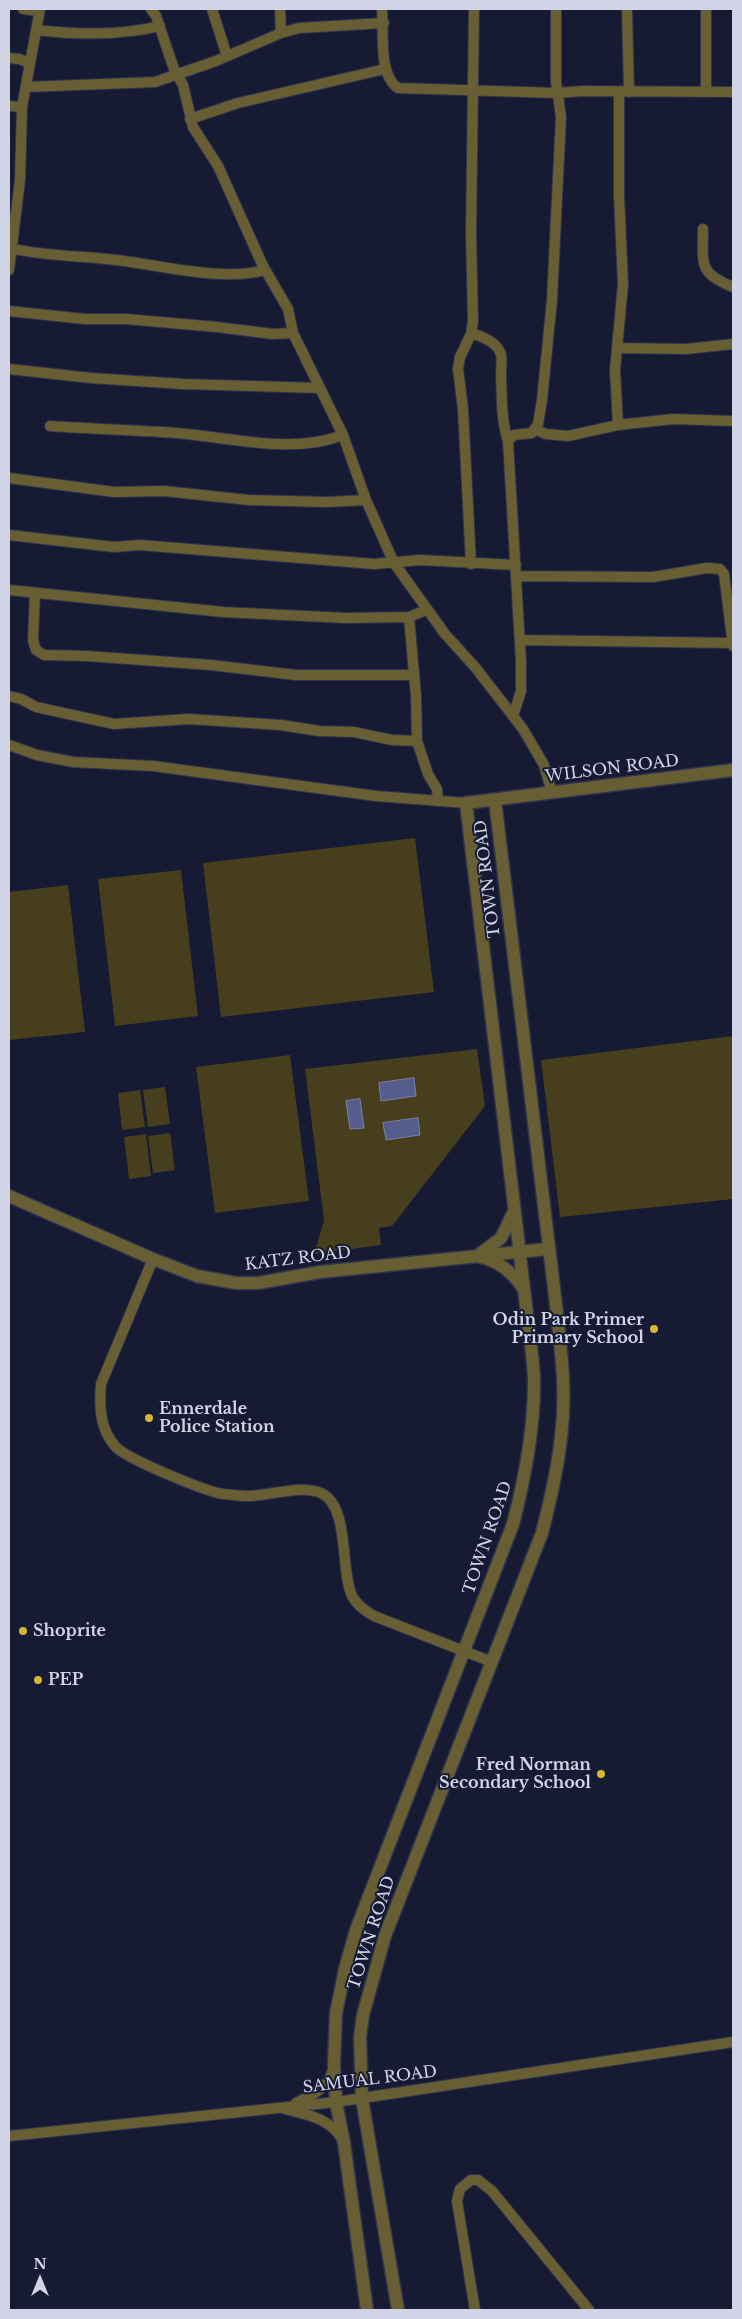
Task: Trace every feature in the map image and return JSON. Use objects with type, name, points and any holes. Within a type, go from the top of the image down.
[{"type":"street","points":[[9,270],[10,248],[20,185],[22,107],[40,10],[23,9]]},
{"type":"street","points":[[151,9],[160,26],[177,75],[183,85],[193,127],[218,166],[265,270],[288,309],[293,333],[343,435],[366,500],[394,563],[426,610],[513,716],[544,765],[552,792]]},
{"type":"street","points":[[212,9],[227,56]]},
{"type":"street","points":[[280,9],[281,32]]},
{"type":"street","points":[[382,9],[385,70],[390,83],[398,88],[558,93],[733,92]]},
{"type":"street","points":[[471,564],[463,409],[458,369],[460,358],[471,334],[473,321],[471,234],[474,9]]},
{"type":"street","points":[[508,441],[514,435],[532,433],[538,424],[542,400],[552,300],[561,117],[558,93],[556,9]]},
{"type":"street","points":[[618,426],[615,370],[623,284],[619,196],[627,9]]},
{"type":"street","points":[[706,9],[706,92]]},
{"type":"street","points":[[26,87],[155,82],[227,56],[281,32],[298,28],[384,23]]},
{"type":"street","points":[[36,30],[68,34],[104,34],[141,31],[160,26]]},
{"type":"street","points":[[9,58],[20,59],[30,64]]},
{"type":"street","points":[[190,118],[238,103],[385,70]]},
{"type":"street","points":[[9,106],[22,107]]},
{"type":"street","points":[[9,183],[20,185]]},
{"type":"street","points":[[704,230],[705,268],[711,276],[733,287]]},
{"type":"street","points":[[10,248],[119,260],[174,269],[245,274],[265,270]]},
{"type":"street","points":[[9,311],[85,319],[126,320],[216,327],[273,334],[293,333]]},
{"type":"street","points":[[471,334],[478,335],[495,345],[501,352],[502,405],[504,432],[508,441],[520,640],[521,692],[513,716]]},
{"type":"street","points":[[617,348],[686,349],[733,344]]},
{"type":"street","points":[[9,369],[91,378],[183,384],[319,388]]},
{"type":"street","points":[[535,429],[546,434],[568,436],[618,426],[682,419],[733,421]]},
{"type":"street","points":[[50,426],[176,433],[300,445],[324,442],[343,435]]},
{"type":"street","points":[[9,478],[114,492],[164,491],[249,500],[327,502],[366,500]]},
{"type":"street","points":[[9,535],[114,547],[140,545],[374,564],[420,560],[517,570],[652,577],[707,568],[720,569],[724,574],[733,645],[520,640]]},
{"type":"street","points":[[9,590],[224,612],[346,618],[409,617],[426,610]]},
{"type":"street","points":[[35,592],[33,640],[36,650],[44,655],[87,656],[212,665],[296,675],[413,675]]},
{"type":"street","points":[[409,617],[416,741],[428,774],[437,789],[438,800]]},
{"type":"street","points":[[9,696],[36,707],[114,724],[189,719],[281,725],[319,731],[354,732],[392,740],[416,741]]},
{"type":"street","points":[[9,745],[37,756],[73,762],[152,766],[348,793],[466,803]]},
{"type":"street","name":"WILSON ROAD","points":[[495,800],[733,770]]},
{"type":"street","name":"TOWN ROAD","points":[[367,2310],[344,2143],[336,2102],[334,2064],[336,2013],[345,1969],[356,1930],[513,1524],[525,1479],[532,1430],[534,1381],[466,803],[495,800],[563,1379],[562,1428],[556,1474],[542,1533],[385,1936],[363,2015],[360,2037],[362,2099],[398,2310]]},
{"type":"street","name":"KATZ ROAD","points":[[9,1196],[152,1259],[197,1276],[218,1281],[258,1283],[320,1272],[548,1249]]},
{"type":"street","points":[[475,1256],[494,1245],[501,1238],[512,1219],[514,1209]]},
{"type":"street","points":[[475,1256],[492,1261],[507,1270],[524,1291]]},
{"type":"street","points":[[152,1259],[101,1384],[102,1423],[116,1447],[151,1466],[219,1493],[247,1496],[308,1491],[324,1495],[336,1509],[349,1587],[358,1604],[374,1616],[492,1662]]},
{"type":"street","name":"SAMUAL ROAD","points":[[9,2136],[362,2099],[733,2042]]},
{"type":"street","points":[[291,2105],[322,2088],[332,2075],[334,2064]]},
{"type":"street","points":[[279,2107],[319,2118],[337,2131],[344,2143]]},
{"type":"street","points":[[475,2310],[457,2202],[460,2189],[471,2180],[478,2180],[492,2191],[589,2310]]},
{"type":"shaded area","points":[[415,838],[434,992],[221,1017],[203,863]]},
{"type":"shaded area","points":[[181,870],[198,1016],[115,1026],[98,879]]},
{"type":"shaded area","points":[[68,885],[85,1032],[9,1040],[9,892]]},
{"type":"shaded area","points":[[733,1036],[733,1199],[560,1217],[541,1060]]},
{"type":"shaded area","points":[[477,1049],[485,1106],[392,1226],[379,1228],[381,1245],[314,1254],[324,1220],[305,1069]]},
{"type":"shaded area","points":[[290,1055],[309,1201],[215,1213],[196,1067]]},
{"type":"shaded area","points":[[165,1087],[170,1124],[148,1127],[143,1090]]},
{"type":"shaded area","points":[[140,1090],[145,1127],[122,1130],[118,1093]]},
{"type":"shaded area","points":[[170,1133],[175,1170],[153,1173],[148,1136]]},
{"type":"shaded area","points":[[146,1134],[151,1176],[129,1179],[124,1137]]},
{"type":"water","points":[[414,1078],[416,1096],[381,1101],[379,1083]]},
{"type":"water","points":[[360,1099],[364,1128],[350,1129],[346,1101]]},
{"type":"water","points":[[418,1118],[420,1135],[386,1140],[383,1123]]},
{"type":"place","name":"Odin Park Primer Primary School","points":[[654,1329]]},
{"type":"place","name":"Ennerdale Police Station","points":[[149,1418]]},
{"type":"place","name":"Shoprite","points":[[23,1631]]},
{"type":"place","name":"PEP","points":[[38,1680]]},
{"type":"place","name":"Fred Norman Secondary School","points":[[601,1774]]}]
